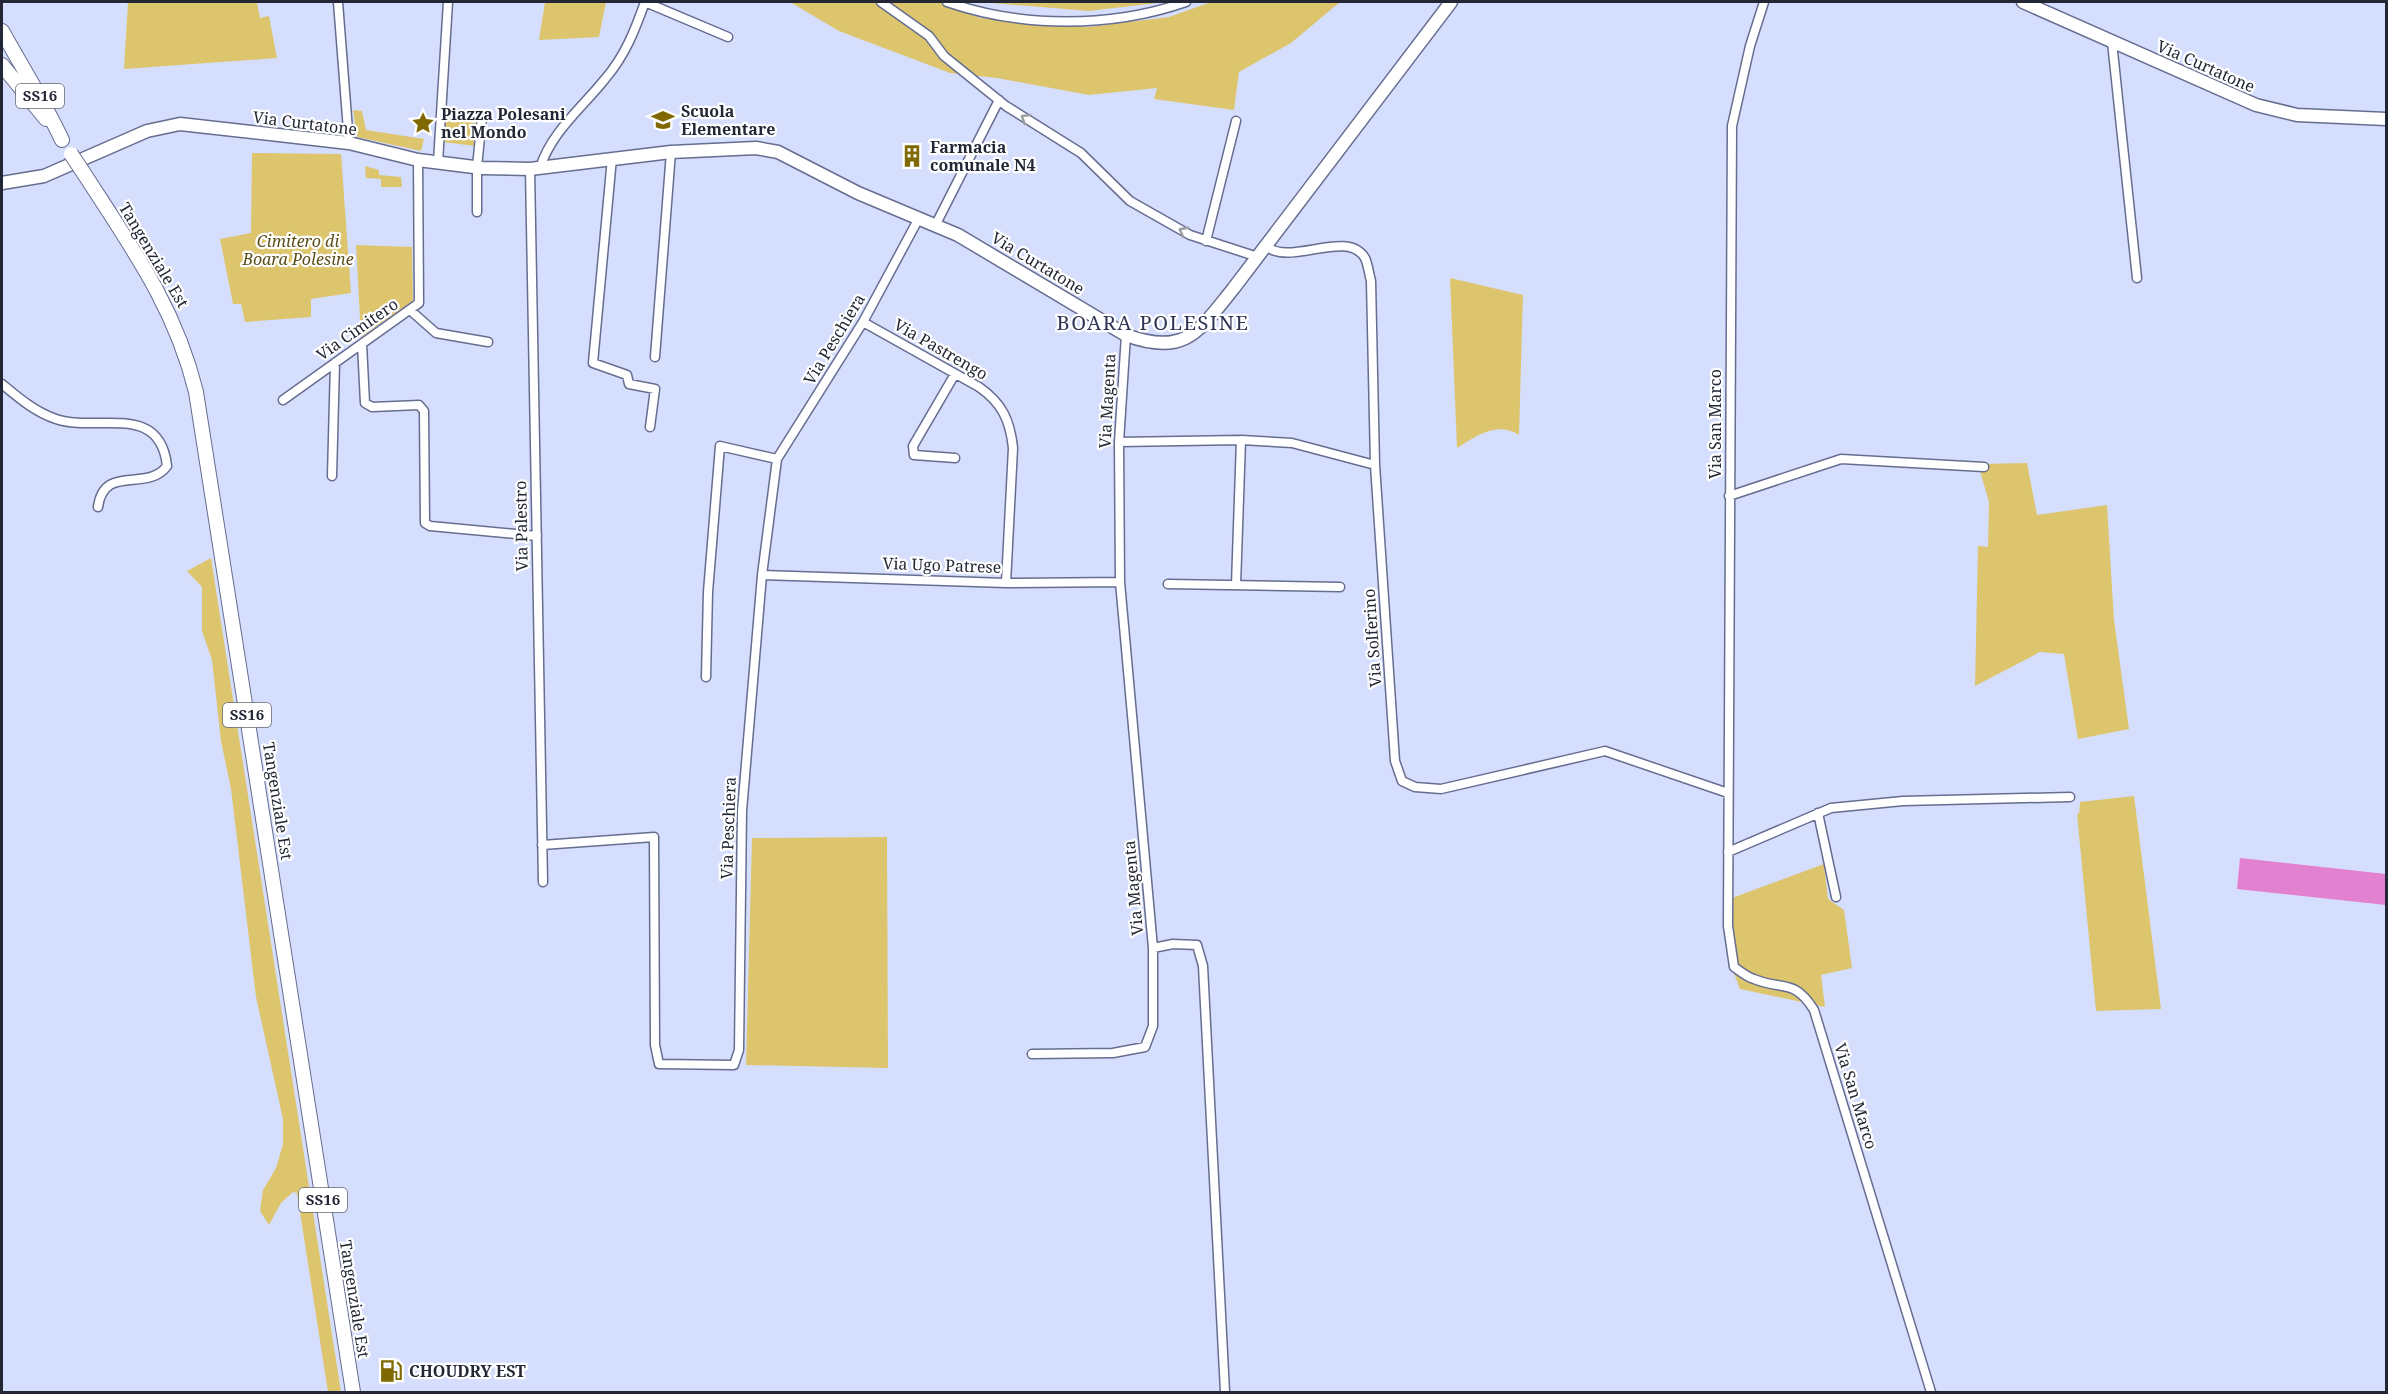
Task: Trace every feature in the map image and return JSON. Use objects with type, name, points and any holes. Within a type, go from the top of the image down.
[{"type":"main road","name":"Tangenziale Est","points":[[2,32],[13,55],[44,102],[62,140],[146,270],[173,319],[184,347],[196,392],[354,1392]]},
{"type":"main road","name":"Tangenziale Est","points":[[2,43],[13,55]]},
{"type":"main road","name":"Tangenziale Est","points":[[2,65],[7,75],[62,140]]},
{"type":"street","points":[[338,2],[349,143]]},
{"type":"street","points":[[438,162],[448,2]]},
{"type":"street","points":[[535,169],[545,151],[606,78],[632,39],[645,2],[728,36]]},
{"type":"street","points":[[881,2],[929,36],[944,56],[999,100],[1081,153],[1130,201],[1206,241],[1258,257]]},
{"type":"street","points":[[947,2],[972,10],[1059,22],[1136,15],[1186,2]]},
{"type":"street","name":"Via Curtatone","points":[[2,183],[44,176],[162,126],[180,124],[349,143],[418,160],[477,167],[535,169],[612,158],[733,147],[778,152],[858,193],[936,225],[999,257],[1126,335],[1165,345],[1189,338],[1210,317],[1451,2]]},
{"type":"street","name":"Via San Marco","points":[[1764,2],[1750,46],[1732,126],[1728,926],[1734,967],[1755,980],[1781,984],[1804,994],[1814,1010],[1931,1392]]},
{"type":"street","name":"Via Curtatone","points":[[2023,2],[2228,94],[2272,110],[2297,115],[2386,119]]},
{"type":"street","points":[[2112,42],[2137,278]]},
{"type":"street","points":[[936,225],[999,100]]},
{"type":"street","points":[[441,112],[482,117],[477,167],[477,212]]},
{"type":"street","points":[[1206,241],[1236,121]]},
{"type":"street","points":[[655,357],[671,152]]},
{"type":"street","points":[[612,158],[593,363],[627,375],[628,384],[655,390],[650,427]]},
{"type":"street","name":"Via Cimitero","points":[[283,400],[419,303],[418,160]]},
{"type":"street","name":"Via Palestro","points":[[535,169],[537,536],[543,882]]},
{"type":"street","name":"Via Peschiera","points":[[542,845],[654,837],[655,1045],[659,1065],[734,1065],[739,1050],[742,811],[762,575],[777,459],[863,322],[919,218]]},
{"type":"street","name":"Via Solferino","points":[[1266,246],[1280,253],[1338,247],[1350,248],[1366,260],[1371,281],[1376,465],[1395,761],[1402,781],[1415,787],[1441,789],[1605,751],[1728,793]]},
{"type":"street","points":[[410,310],[436,333],[488,342]]},
{"type":"street","name":"Via Pastrengo","points":[[863,322],[991,395],[1005,413],[1011,430],[1013,448],[1006,583]]},
{"type":"street","name":"Via Magenta","points":[[1126,335],[1119,441],[1120,582],[1153,948],[1173,944],[1197,945],[1203,966],[1224,1392]]},
{"type":"street","points":[[362,344],[365,403],[372,407],[419,405],[424,411],[424,523],[430,526],[537,536]]},
{"type":"street","points":[[332,476],[334,363]]},
{"type":"street","points":[[955,374],[913,446],[914,455],[955,458]]},
{"type":"street","points":[[2,384],[30,407],[58,420],[139,425],[155,435],[166,456],[167,466],[164,470],[152,477],[118,480],[105,488],[99,498],[98,507]]},
{"type":"street","points":[[1236,585],[1241,440]]},
{"type":"street","points":[[1119,441],[1241,440],[1292,443],[1376,465]]},
{"type":"street","points":[[706,677],[708,592],[720,446],[777,459]]},
{"type":"street","points":[[1729,496],[1841,459],[1984,467]]},
{"type":"street","name":"Via Ugo Patrese","points":[[762,575],[1006,583],[1120,582]]},
{"type":"street","points":[[1168,584],[1340,587]]},
{"type":"street","points":[[1728,852],[1831,808],[1903,801],[2070,797]]},
{"type":"street","points":[[1818,813],[1836,897]]},
{"type":"street","points":[[1032,1054],[1113,1053],[1145,1047],[1153,1026],[1153,948]]},
{"type":"green space","points":[[128,2],[257,2],[260,18],[269,16],[277,58],[124,69]]},
{"type":"green space","points":[[545,2],[606,2],[599,37],[539,40]]},
{"type":"green space","points":[[790,2],[943,2],[980,18],[1088,27],[1169,17],[1211,2],[1340,2],[1291,43],[1239,72],[1234,110],[1154,99],[1157,88],[1089,95],[997,78],[950,73],[839,31]]},
{"type":"green space","points":[[980,2],[1166,2],[1089,11]]},
{"type":"green space","points":[[353,110],[362,111],[366,130],[424,139],[421,151],[357,137]]},
{"type":"green space","points":[[445,119],[477,123],[476,146],[442,142]]},
{"type":"green space","name":"Cimitero di Boara Polesine","points":[[252,153],[341,154],[351,293],[311,299],[311,317],[245,322],[241,304],[233,304],[220,239],[251,233]]},
{"type":"green space","points":[[365,166],[379,170],[379,175],[401,177],[402,187],[381,187],[381,179],[366,178]]},
{"type":"green space","points":[[356,245],[412,247],[413,301],[361,337]]},
{"type":"green space","points":[[1450,278],[1523,295],[1519,435],[1502,429],[1495,430],[1479,435],[1457,448]]},
{"type":"green space","points":[[2027,463],[2037,515],[2107,505],[2114,620],[2129,729],[2078,739],[2064,654],[2040,652],[1975,686],[1978,546],[1988,547],[1989,502],[1978,464]]},
{"type":"green space","points":[[211,558],[341,1392],[328,1392],[297,1193],[293,1192],[281,1203],[269,1225],[260,1211],[263,1190],[276,1168],[283,1144],[283,1119],[256,997],[231,789],[221,741],[212,660],[202,631],[202,587],[187,571]]},
{"type":"green space","points":[[2134,796],[2161,1009],[2096,1011],[2077,814],[2079,814],[2080,802]]},
{"type":"green space","points":[[887,837],[888,1068],[746,1065],[752,838]]},
{"type":"green space","points":[[1824,864],[1828,899],[1844,910],[1852,968],[1821,975],[1825,1007],[1740,989],[1731,965],[1732,898]]},
{"type":"shaded area","points":[[2240,858],[2386,874],[2386,905],[2237,889]]},
{"type":"place","name":"Scuola Elementare","points":[[663,120]]},
{"type":"place","name":"Piazza Polesani nel Mondo","points":[[423,123]]},
{"type":"place","name":"Farmacia comunale N4","points":[[912,156]]},
{"type":"place","name":"CHOUDRY EST","points":[[391,1371]]},
{"type":"district","name":"BOARA POLESINE","points":[[1153,323]]}]
